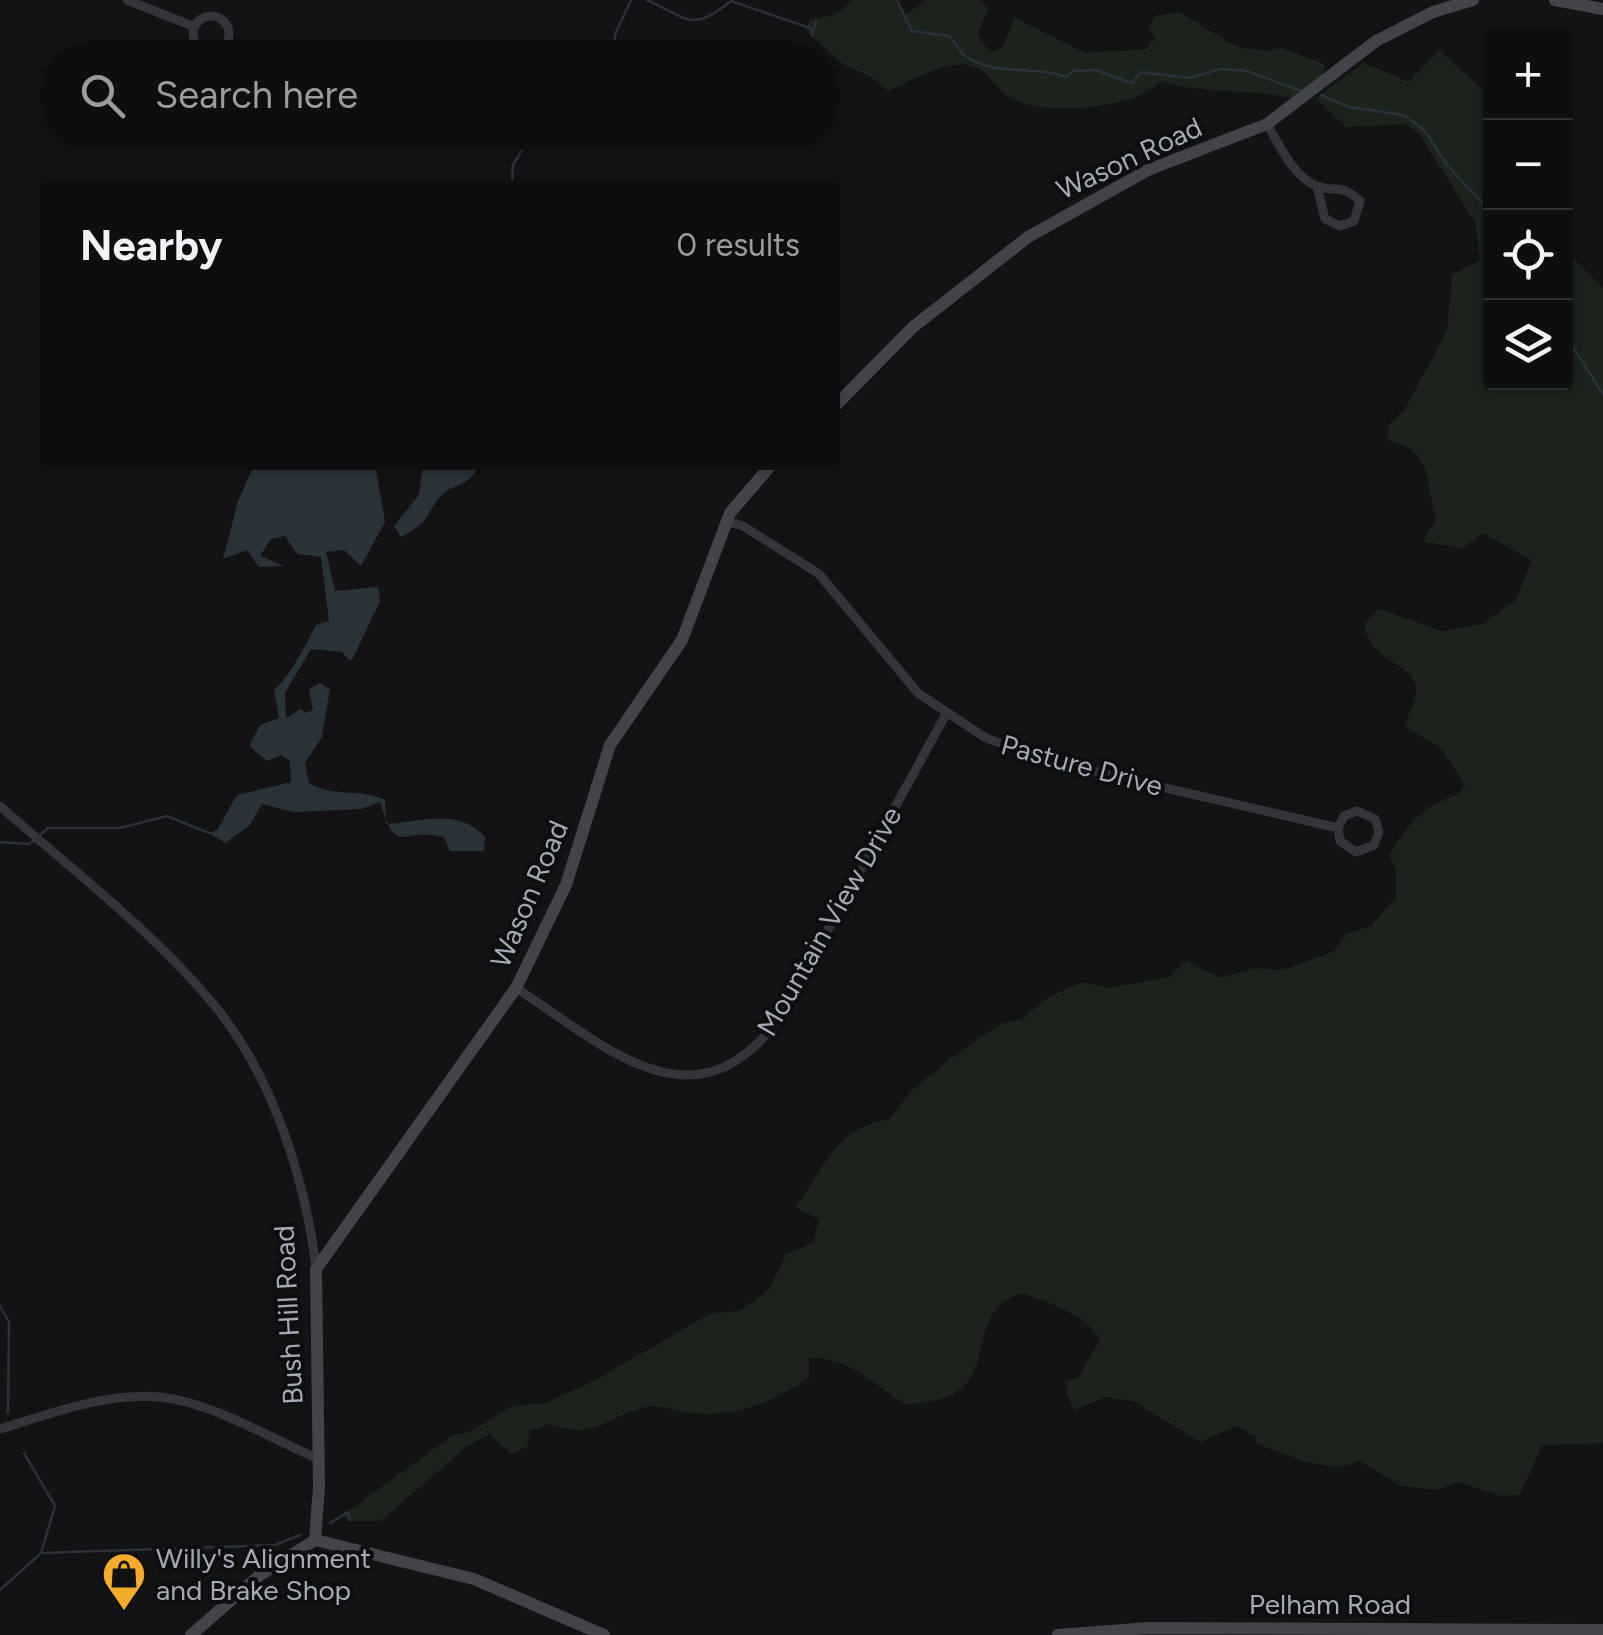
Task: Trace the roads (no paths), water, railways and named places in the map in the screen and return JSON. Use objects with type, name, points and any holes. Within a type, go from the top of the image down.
[{"type":"street","points":[[127,0],[195,28]]},
{"type":"street","name":"Wason Road","points":[[840,401],[886,351],[1012,246],[1148,170],[1267,124],[1376,41],[1433,12],[1472,0]]},
{"type":"street","points":[[1555,0],[1603,8]]},
{"type":"street","points":[[194,40],[195,28],[203,18],[220,18],[229,32],[228,40]]},
{"type":"street","points":[[1267,124],[1301,175],[1317,186],[1341,187],[1354,196],[1361,205],[1354,221],[1340,226],[1325,219],[1317,186]]},
{"type":"street","name":"Wason Road","points":[[316,1269],[516,988],[566,885],[610,744],[682,640],[726,521],[750,484],[765,470]]},
{"type":"street","name":"Pasture Drive","points":[[726,521],[743,526],[818,574],[905,680],[946,714],[1019,752],[1338,828]]},
{"type":"street","name":"Mountain View Drive","points":[[516,988],[650,1070],[696,1076],[740,1060],[761,1043],[782,1014],[946,714]]},
{"type":"street","name":"Bush Hill Road","points":[[0,806],[163,952],[221,1014],[245,1052],[288,1146],[307,1210],[316,1269],[319,1458],[315,1540]]},
{"type":"street","name":"Pasture Drive","points":[[1357,811],[1375,820],[1379,832],[1374,845],[1356,852],[1344,846],[1338,828],[1344,816],[1357,811]]},
{"type":"street","points":[[0,1429],[105,1401],[160,1398],[196,1406],[319,1458]]},
{"type":"street","points":[[192,1635],[260,1575],[315,1540],[474,1578],[604,1635]]},
{"type":"street","name":"Pelham Road","points":[[1058,1635],[1149,1628],[1603,1630]]},
{"type":"waterway","points":[[614,40],[631,0]]},
{"type":"waterway","points":[[647,0],[690,20],[707,17],[731,1],[813,29],[812,36],[816,21]]},
{"type":"waterway","points":[[897,0],[912,31],[949,36],[964,55],[987,66],[1066,77],[1073,71],[1095,70],[1132,83],[1141,72],[1190,78],[1221,69],[1247,71],[1303,92]]},
{"type":"waterway","points":[[1321,95],[1349,107],[1404,115],[1424,130],[1446,164],[1489,210]]},
{"type":"waterway","points":[[512,180],[513,165],[522,150]]},
{"type":"waterway","points":[[1573,347],[1603,394]]},
{"type":"waterway","points":[[40,835],[48,828],[120,828],[167,816],[209,833]]},
{"type":"waterway","points":[[0,842],[29,844],[34,840]]},
{"type":"waterway","points":[[0,1306],[9,1322],[8,1413]]},
{"type":"waterway","points":[[24,1453],[55,1506],[41,1553],[275,1545],[300,1535]]},
{"type":"waterway","points":[[330,1523],[348,1512],[350,1520]]},
{"type":"waterway","points":[[0,1590],[40,1554]]},
{"type":"place","name":"Willy's Alignment and Brake Shop","points":[[124,1612]]}]
